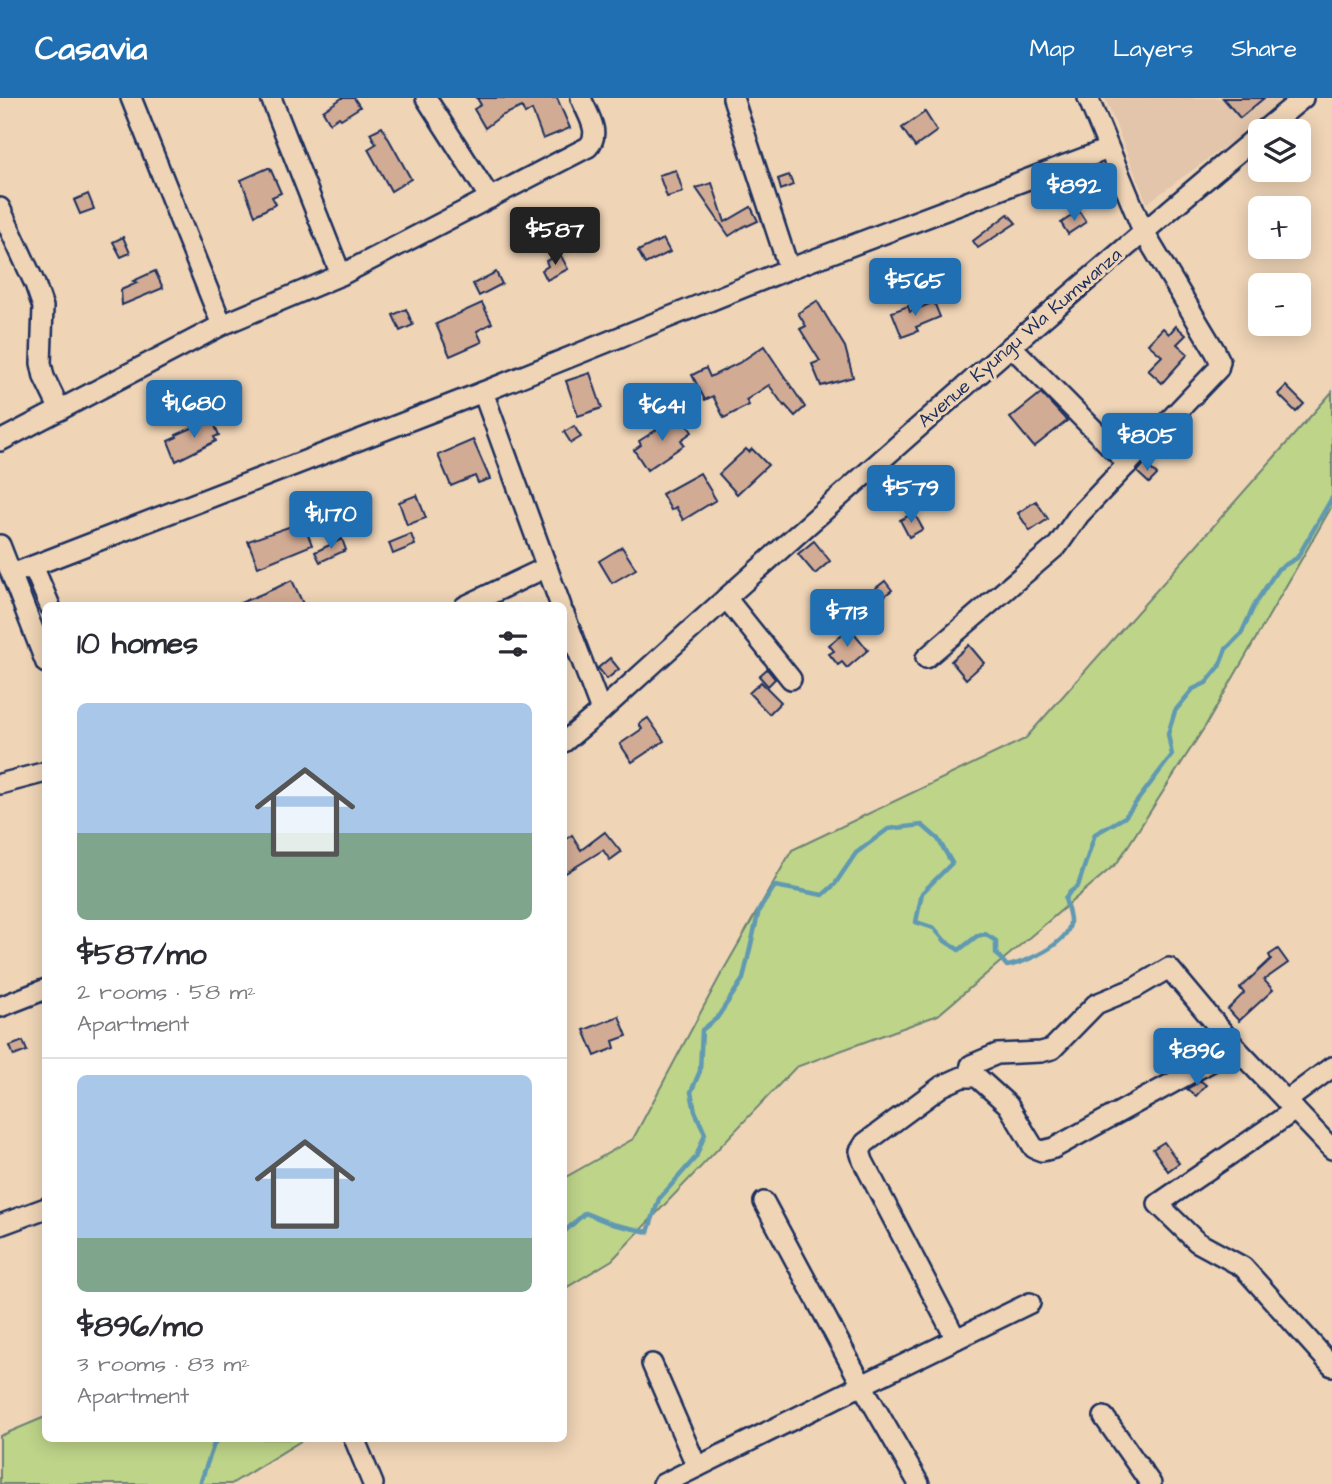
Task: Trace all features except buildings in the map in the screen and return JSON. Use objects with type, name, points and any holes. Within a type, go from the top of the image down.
[{"type":"street","points":[[131,98],[222,325]]},
{"type":"street","points":[[271,98],[341,275]]},
{"type":"street","points":[[426,98],[490,198]]},
{"type":"street","points":[[0,441],[222,325],[341,275],[588,147],[594,141],[595,132],[581,98]]},
{"type":"street","points":[[733,98],[789,269]]},
{"type":"street","points":[[926,658],[1058,545],[1079,515],[1218,369],[1220,361],[1143,231],[1087,98]]},
{"type":"street","name":"Avenue Kyungu Wa Kumwanza","points":[[1278,119],[1303,98]]},
{"type":"street","name":"Avenue Kyungu Wa Kumwanza","points":[[567,739],[1011,346],[1143,231],[1248,145]]},
{"type":"street","points":[[12,574],[483,392],[789,269],[1108,149]]},
{"type":"street","points":[[0,208],[43,307],[41,363],[44,377],[60,410]]},
{"type":"street","points":[[1011,346],[1128,464]]},
{"type":"street","points":[[483,392],[560,602]]},
{"type":"street","points":[[0,545],[42,653]]},
{"type":"street","points":[[33,566],[48,602]]},
{"type":"street","points":[[473,602],[547,567]]},
{"type":"street","points":[[726,598],[791,679]]},
{"type":"street","points":[[567,622],[601,711]]},
{"type":"street","points":[[0,785],[42,773]]},
{"type":"street","points":[[971,1065],[997,1054],[1052,1049],[1096,1004],[1135,988],[1169,968],[1236,1048],[1332,1149]]},
{"type":"street","points":[[0,1007],[42,991]]},
{"type":"street","points":[[956,1339],[863,1161],[860,1151],[865,1143],[942,1086],[962,1077],[977,1077],[1008,1105],[1034,1148],[1042,1151],[1054,1149],[1236,1048]]},
{"type":"street","points":[[1332,1067],[1290,1105],[1158,1204],[1198,1242],[1243,1267],[1332,1366]]},
{"type":"street","points":[[764,1202],[862,1385],[919,1484]]},
{"type":"street","points":[[0,1225],[42,1209]]},
{"type":"street","points":[[663,1484],[1030,1303]]},
{"type":"street","points":[[652,1364],[697,1467]]},
{"type":"street","points":[[1104,1417],[1151,1484]]},
{"type":"street","points":[[356,1442],[373,1484]]},
{"type":"shaded area","points":[[1105,98],[1292,98],[1263,119],[1248,119],[1248,130],[1147,203]]},
{"type":"green space","points":[[1332,392],[1332,506],[1206,725],[1117,863],[938,1015],[796,1067],[612,1260],[567,1287],[567,1176],[633,1139],[719,978],[792,850],[1025,739]]},
{"type":"green space","points":[[42,1418],[42,1442],[299,1442],[231,1484],[0,1484],[0,1436]]},
{"type":"waterway","points":[[567,1229],[585,1213],[612,1224],[648,1232],[659,1199],[696,1157],[705,1134],[695,1111],[691,1092],[700,1071],[702,1030],[717,1018],[743,979],[759,910],[775,886],[823,895],[835,884],[856,853],[888,829],[922,825],[938,839],[952,863],[922,893],[916,922],[934,928],[945,941],[959,950],[977,936],[985,934],[996,941],[996,953],[1007,966],[1046,951],[1063,937],[1070,921],[1065,899],[1078,886],[1095,834],[1125,817],[1172,755],[1168,734],[1175,711],[1193,689],[1206,683],[1219,667],[1226,649],[1241,634],[1256,602],[1278,569],[1297,558],[1332,498]]},
{"type":"waterway","points":[[200,1484],[216,1442]]}]
